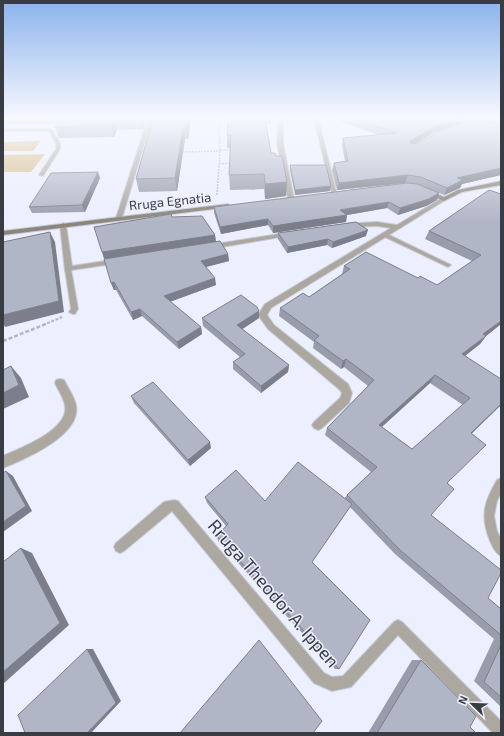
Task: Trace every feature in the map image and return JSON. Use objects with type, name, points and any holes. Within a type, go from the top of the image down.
[{"type":"street","points":[[119,218],[139,152]]},
{"type":"street","points":[[282,152],[291,199]]},
{"type":"street","points":[[325,152],[335,194]]},
{"type":"street","points":[[318,425],[345,400],[347,393],[344,387],[264,320],[262,315],[268,306],[444,199],[460,191],[501,182]]},
{"type":"street","points":[[416,187],[444,199]]},
{"type":"street","points":[[328,195],[343,193]]},
{"type":"street","points":[[284,200],[298,198]]},
{"type":"street","name":"Rruga Egnatia","points":[[3,233],[119,218],[239,205]]},
{"type":"street","points":[[338,226],[355,224],[398,227]]},
{"type":"street","points":[[63,225],[68,269],[128,260]]},
{"type":"street","points":[[204,248],[298,232]]},
{"type":"street","points":[[3,462],[54,436],[64,426],[70,417],[71,407],[60,383]]},
{"type":"lane","points":[[41,175],[56,152]]},
{"type":"lane","points":[[385,235],[448,265]]},
{"type":"lane","points":[[68,269],[75,309],[73,312]]},
{"type":"lane","points":[[501,483],[492,497],[488,509],[489,523],[493,538],[501,550]]},
{"type":"lane","name":"Rruga Theodor A. Ippen","points":[[120,547],[168,506],[174,505],[319,678],[332,684],[346,682],[398,626],[501,731]]},
{"type":"path","points":[[217,193],[220,152]]},
{"type":"path","points":[[219,164],[233,164]]},
{"type":"path","points":[[3,341],[73,312]]},
{"type":"shaded area","points":[[45,154],[31,172],[3,172],[3,155]]},
{"type":"building","points":[[143,152],[179,152],[175,178],[136,179]]},
{"type":"building","points":[[230,152],[271,152],[275,153],[276,156],[282,156],[287,182],[265,184],[264,174],[229,175]]},
{"type":"building","points":[[346,152],[501,152],[501,168],[457,178],[463,180],[447,188],[421,177],[408,175],[339,183],[334,163],[348,161]]},
{"type":"building","points":[[290,165],[326,165],[331,186],[295,190]]},
{"type":"building","points":[[98,172],[82,205],[29,207],[51,173]]},
{"type":"building","points":[[407,183],[417,184],[439,193],[429,199],[400,208],[389,202],[340,210],[347,215],[273,226],[268,219],[220,227],[214,207]]},
{"type":"building","points":[[489,190],[501,194],[501,321],[483,334],[486,336],[462,354],[501,379],[501,404],[471,433],[486,445],[447,483],[454,489],[431,515],[501,570],[501,573],[488,598],[501,609],[501,635],[400,550],[347,495],[377,467],[327,428],[374,380],[346,359],[343,361],[314,340],[319,336],[280,308],[303,293],[309,297],[350,269],[344,266],[366,252],[418,278],[420,276],[437,285],[481,255],[429,231]],"holes":[[[435,375],[470,398],[412,449],[379,425]]]},
{"type":"building","points":[[171,214],[172,217],[202,216],[215,235],[102,252],[94,227]]},
{"type":"building","points":[[356,222],[368,230],[333,242],[328,239],[288,247],[278,233]]},
{"type":"building","points":[[50,232],[59,301],[3,315],[3,242]]},
{"type":"building","points":[[220,241],[228,254],[201,261],[215,278],[164,296],[201,327],[177,342],[140,309],[131,312],[114,282],[111,283],[104,259]]},
{"type":"building","points":[[241,295],[257,307],[259,311],[237,325],[289,365],[261,386],[233,362],[245,354],[202,318]]},
{"type":"building","points":[[11,366],[19,385],[3,393],[3,370]]},
{"type":"building","points":[[153,382],[210,442],[188,460],[131,396]]},
{"type":"building","points":[[298,462],[352,504],[312,562],[370,620],[339,669],[217,536],[228,524],[205,497],[236,470],[265,501]]},
{"type":"building","points":[[6,471],[26,506],[3,522],[3,473]]},
{"type":"building","points":[[21,548],[60,623],[3,672],[3,562]]},
{"type":"building","points":[[259,640],[322,721],[313,733],[180,733]]},
{"type":"building","points":[[501,645],[501,697],[484,682]]},
{"type":"building","points":[[87,649],[116,703],[87,733],[25,733],[18,715]]},
{"type":"building","points":[[421,660],[476,716],[470,727],[476,733],[377,733]]}]
